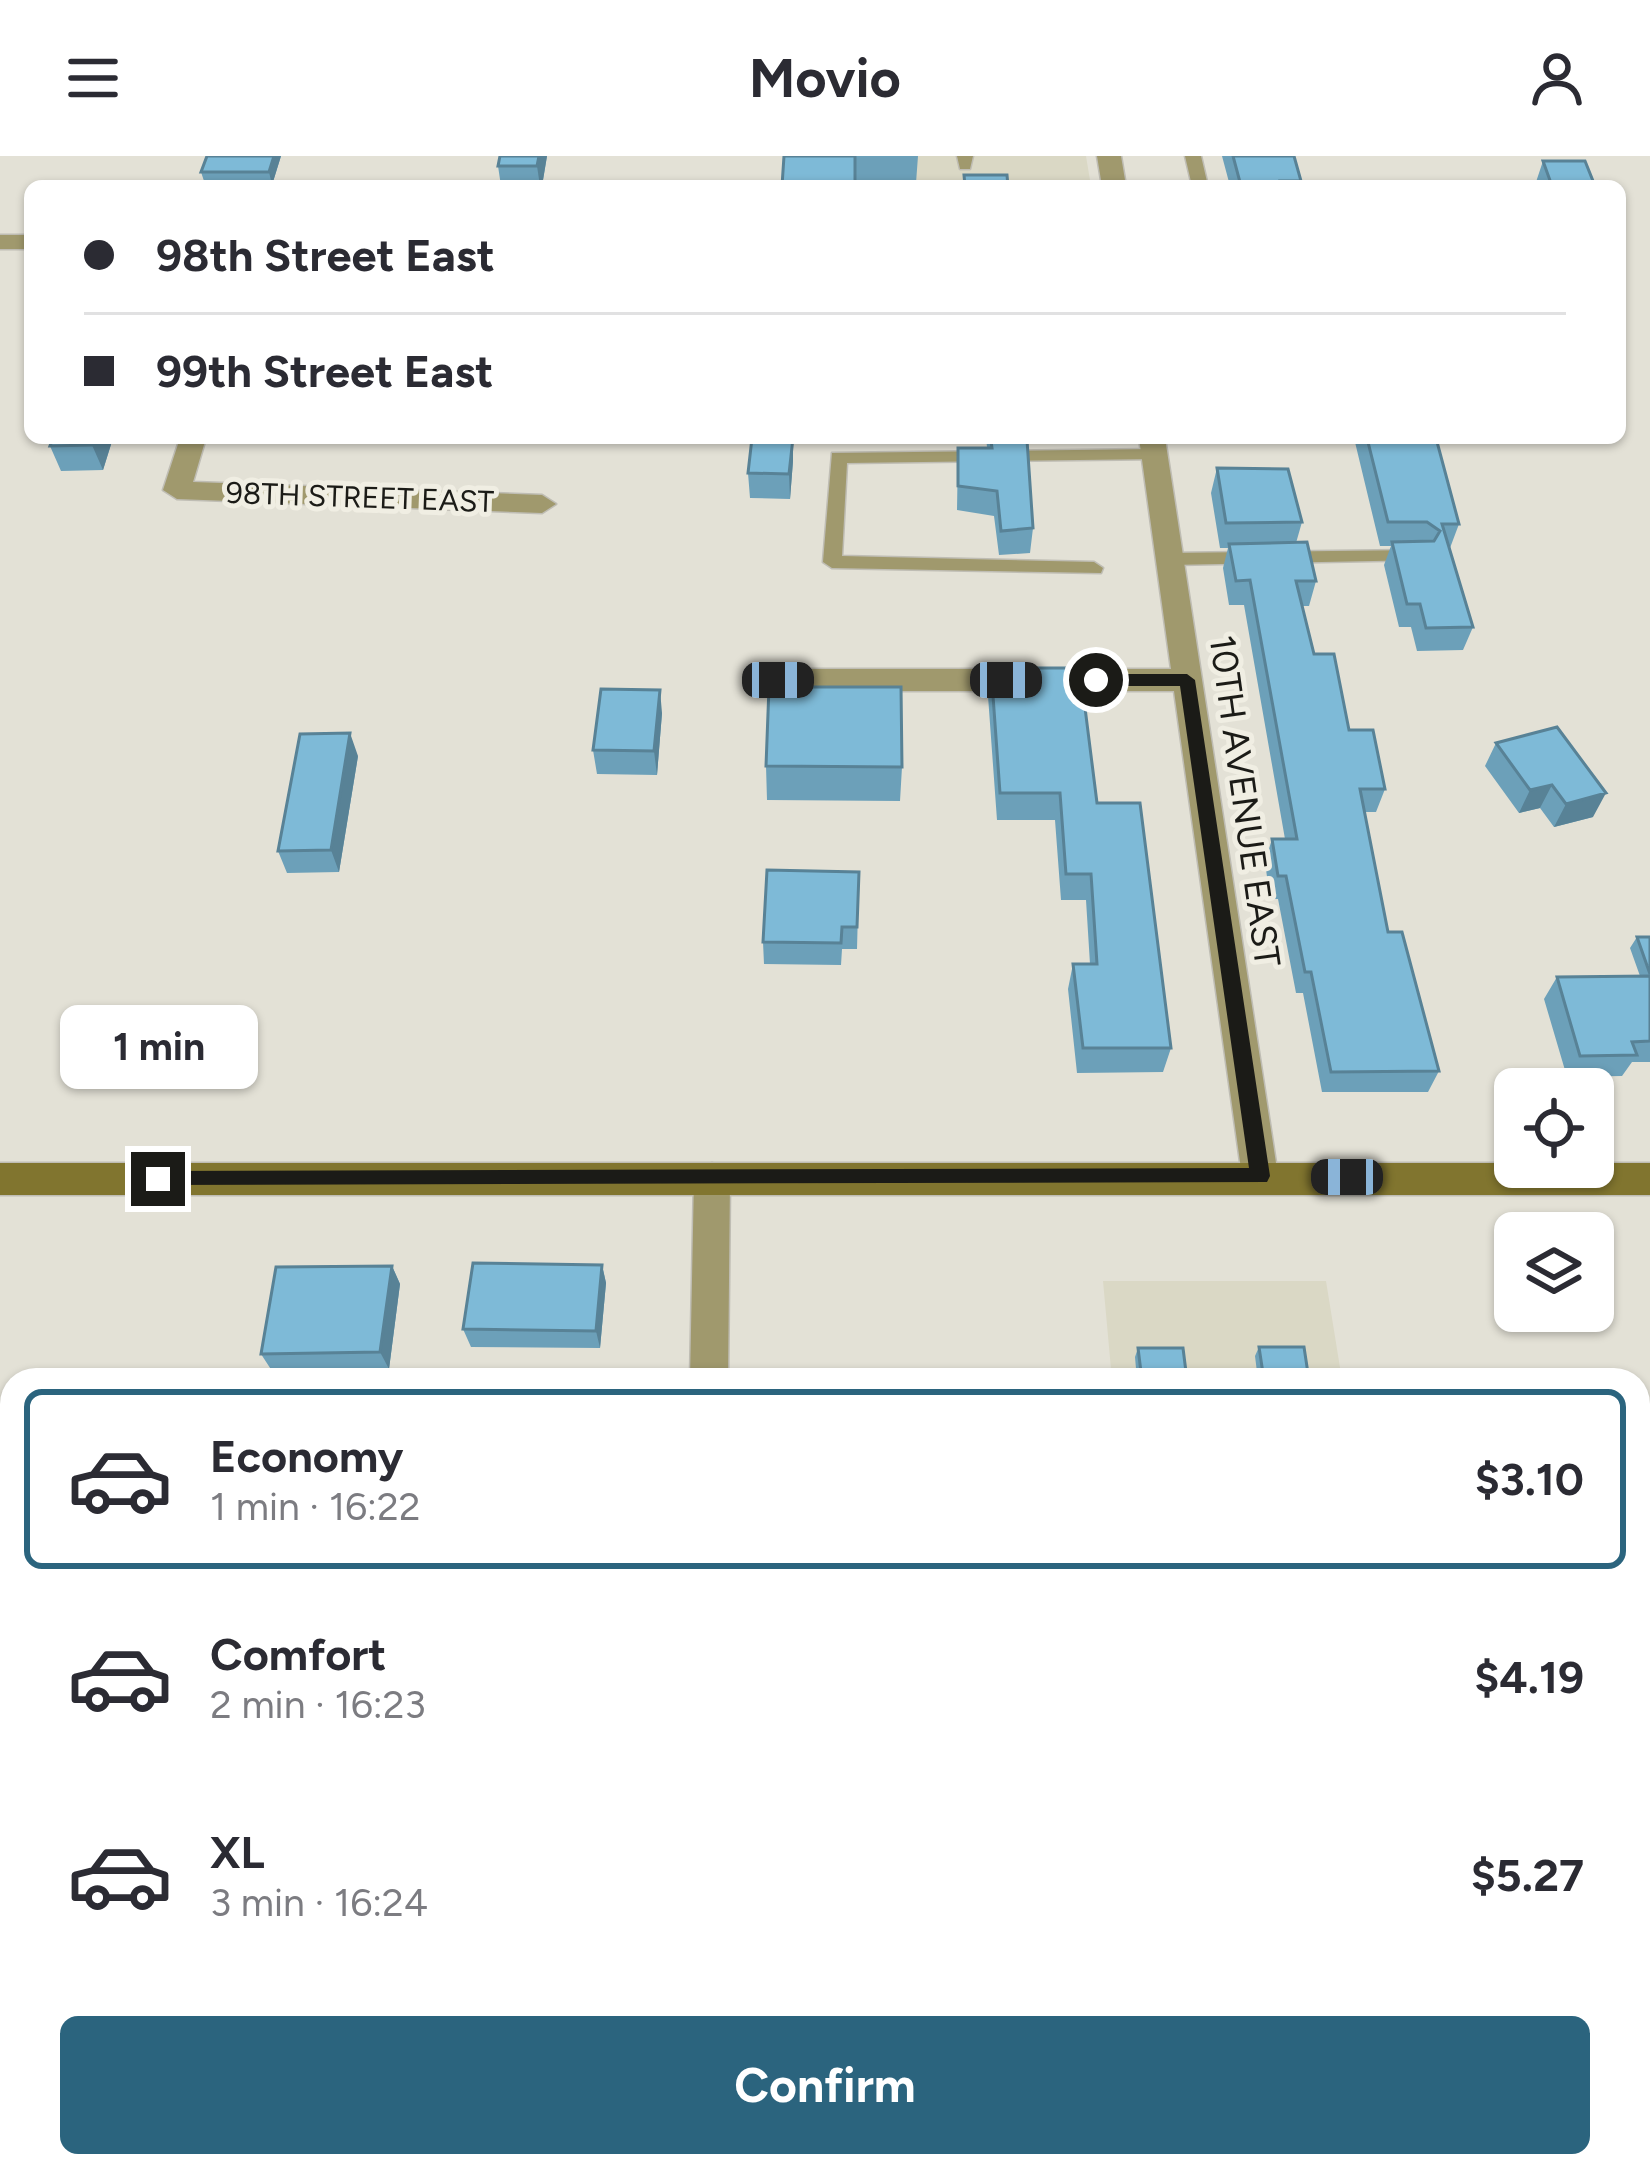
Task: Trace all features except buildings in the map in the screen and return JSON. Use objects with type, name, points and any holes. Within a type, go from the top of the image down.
[{"type":"street","name":"98TH STREET EAST","points":[[191,444],[177,490],[542,504]]},
{"type":"street","name":"10TH AVENUE EAST","points":[[1153,446],[1260,1176]]},
{"type":"street","points":[[778,680],[1187,680]]},
{"type":"street","points":[[0,1179],[1650,1179]]},
{"type":"street","points":[[709,1368],[712,1179]]},
{"type":"lane","points":[[1094,568],[832,562],[838,457],[1153,446]]},
{"type":"lane","points":[[1170,559],[1418,556]]},
{"type":"shaded area","points":[[831,156],[1086,156],[1090,180],[831,180]]},
{"type":"shaded area","points":[[1103,1281],[1326,1281],[1340,1368],[1111,1368]]},
{"type":"route","points":[[158,1179],[1260,1176],[1187,680],[1096,680]]}]
